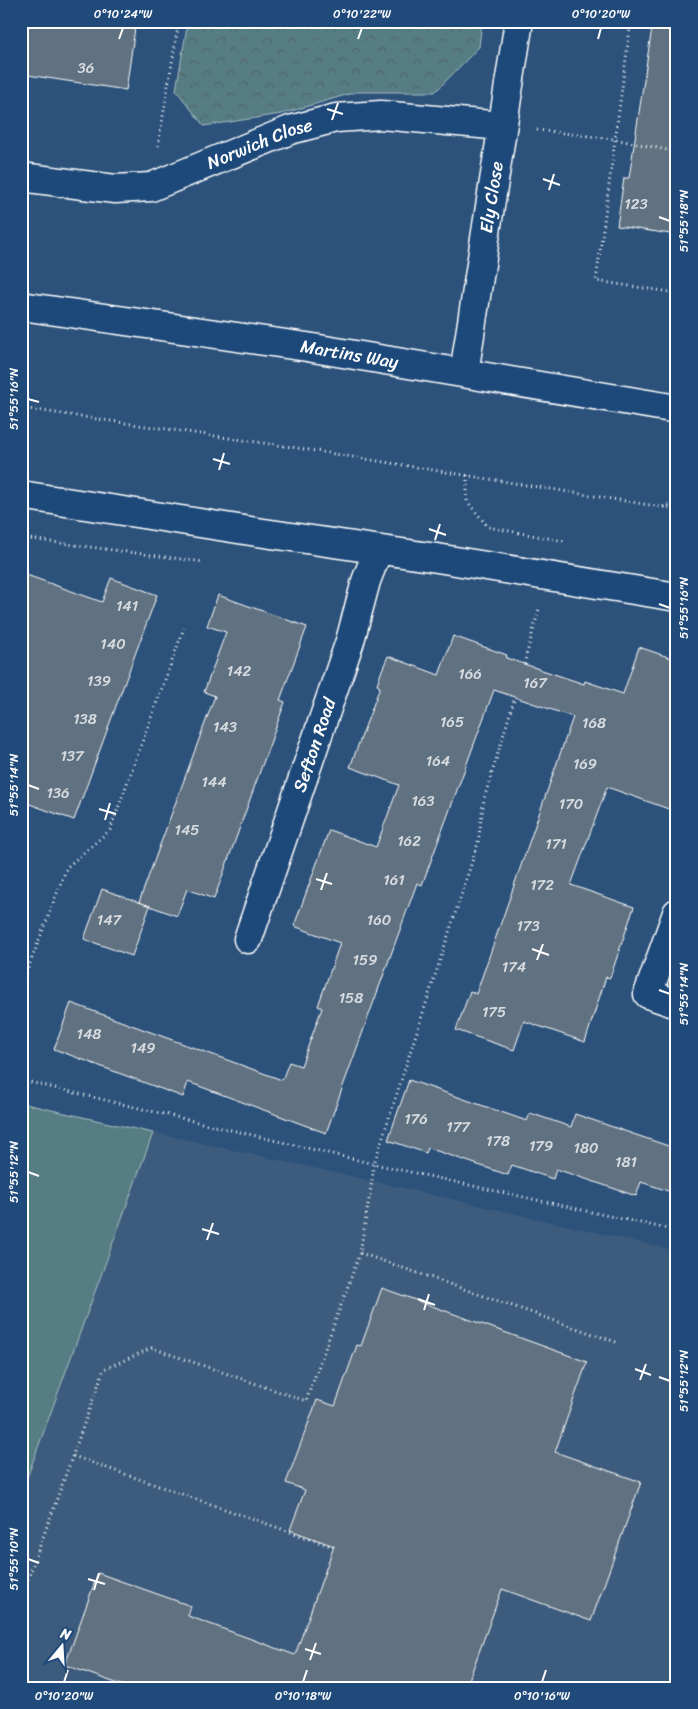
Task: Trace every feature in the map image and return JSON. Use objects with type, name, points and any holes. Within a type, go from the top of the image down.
[{"type":"street","name":"Ely Close","points":[[464,373],[519,21]]},
{"type":"street","name":"Norwich Close","points":[[21,177],[115,189],[151,187],[290,130],[336,118],[381,114],[502,126]]},
{"type":"street","name":"Martins Way","points":[[21,306],[307,347],[677,409]]},
{"type":"street","points":[[21,496],[437,558],[677,598]]},
{"type":"street","name":"Sefton Road","points":[[248,939],[350,641],[366,581],[378,550]]},
{"type":"street","points":[[677,913],[648,994],[677,1004]]},
{"type":"path","points":[[151,187],[179,21]]},
{"type":"path","points":[[631,21],[596,280],[677,293]]},
{"type":"path","points":[[502,126],[614,139],[677,152]]},
{"type":"path","points":[[21,408],[291,447],[677,508]]},
{"type":"path","points":[[467,475],[467,501],[488,527],[573,542]]},
{"type":"path","points":[[662,507],[677,501]]},
{"type":"path","points":[[524,664],[540,606]]},
{"type":"path","points":[[21,987],[67,867],[110,830],[184,628]]},
{"type":"path","points":[[21,1598],[104,1369],[152,1348],[306,1400],[360,1253],[374,1164],[478,843],[484,798],[515,697]]},
{"type":"path","points":[[21,1080],[374,1164],[677,1231]]},
{"type":"path","points":[[360,1253],[616,1342]]},
{"type":"path","points":[[73,1456],[333,1547]]},
{"type":"shaded area","points":[[21,1103],[677,1251],[677,1670],[673,1688],[21,1688]]},
{"type":"green space","points":[[188,21],[482,21],[479,47],[435,92],[356,92],[281,114],[204,126],[176,90]]},
{"type":"green space","points":[[21,1103],[153,1133],[21,1494]]},
{"type":"building","points":[[21,21],[136,21],[126,90],[21,74]]},
{"type":"building","points":[[653,21],[677,21],[677,235],[617,226],[624,178],[629,178]]},
{"type":"building","points":[[21,573],[102,602],[111,578],[157,595],[74,820],[21,801]]},
{"type":"building","points":[[218,595],[307,627],[280,700],[285,702],[214,899],[187,889],[177,916],[139,902],[215,696],[204,692],[226,632],[207,626]]},
{"type":"building","points":[[453,636],[507,655],[506,658],[584,684],[585,681],[623,694],[639,647],[677,660],[677,812],[607,787],[571,885],[634,907],[610,978],[606,977],[585,1042],[524,1021],[514,1050],[456,1030],[470,991],[476,994],[573,717],[494,690],[422,885],[417,883],[326,1133],[188,1082],[183,1097],[54,1049],[71,1003],[282,1080],[289,1062],[301,1066],[322,1008],[318,1006],[340,943],[294,926],[329,830],[376,847],[399,785],[350,767],[380,687],[377,685],[382,670],[388,656],[439,675]]},
{"type":"building","points":[[102,889],[150,906],[132,956],[84,939]]},
{"type":"building","points":[[409,1080],[527,1121],[530,1113],[571,1127],[575,1114],[677,1149],[677,1194],[641,1182],[636,1196],[556,1169],[553,1179],[512,1165],[508,1175],[428,1148],[426,1153],[388,1140]]},
{"type":"building","points":[[382,1288],[587,1362],[555,1452],[641,1482],[591,1621],[502,1589],[466,1688],[130,1688],[65,1665],[98,1573],[191,1606],[188,1616],[295,1655],[334,1546],[290,1530],[305,1490],[286,1483],[317,1400],[335,1406],[357,1345],[361,1346]]}]
